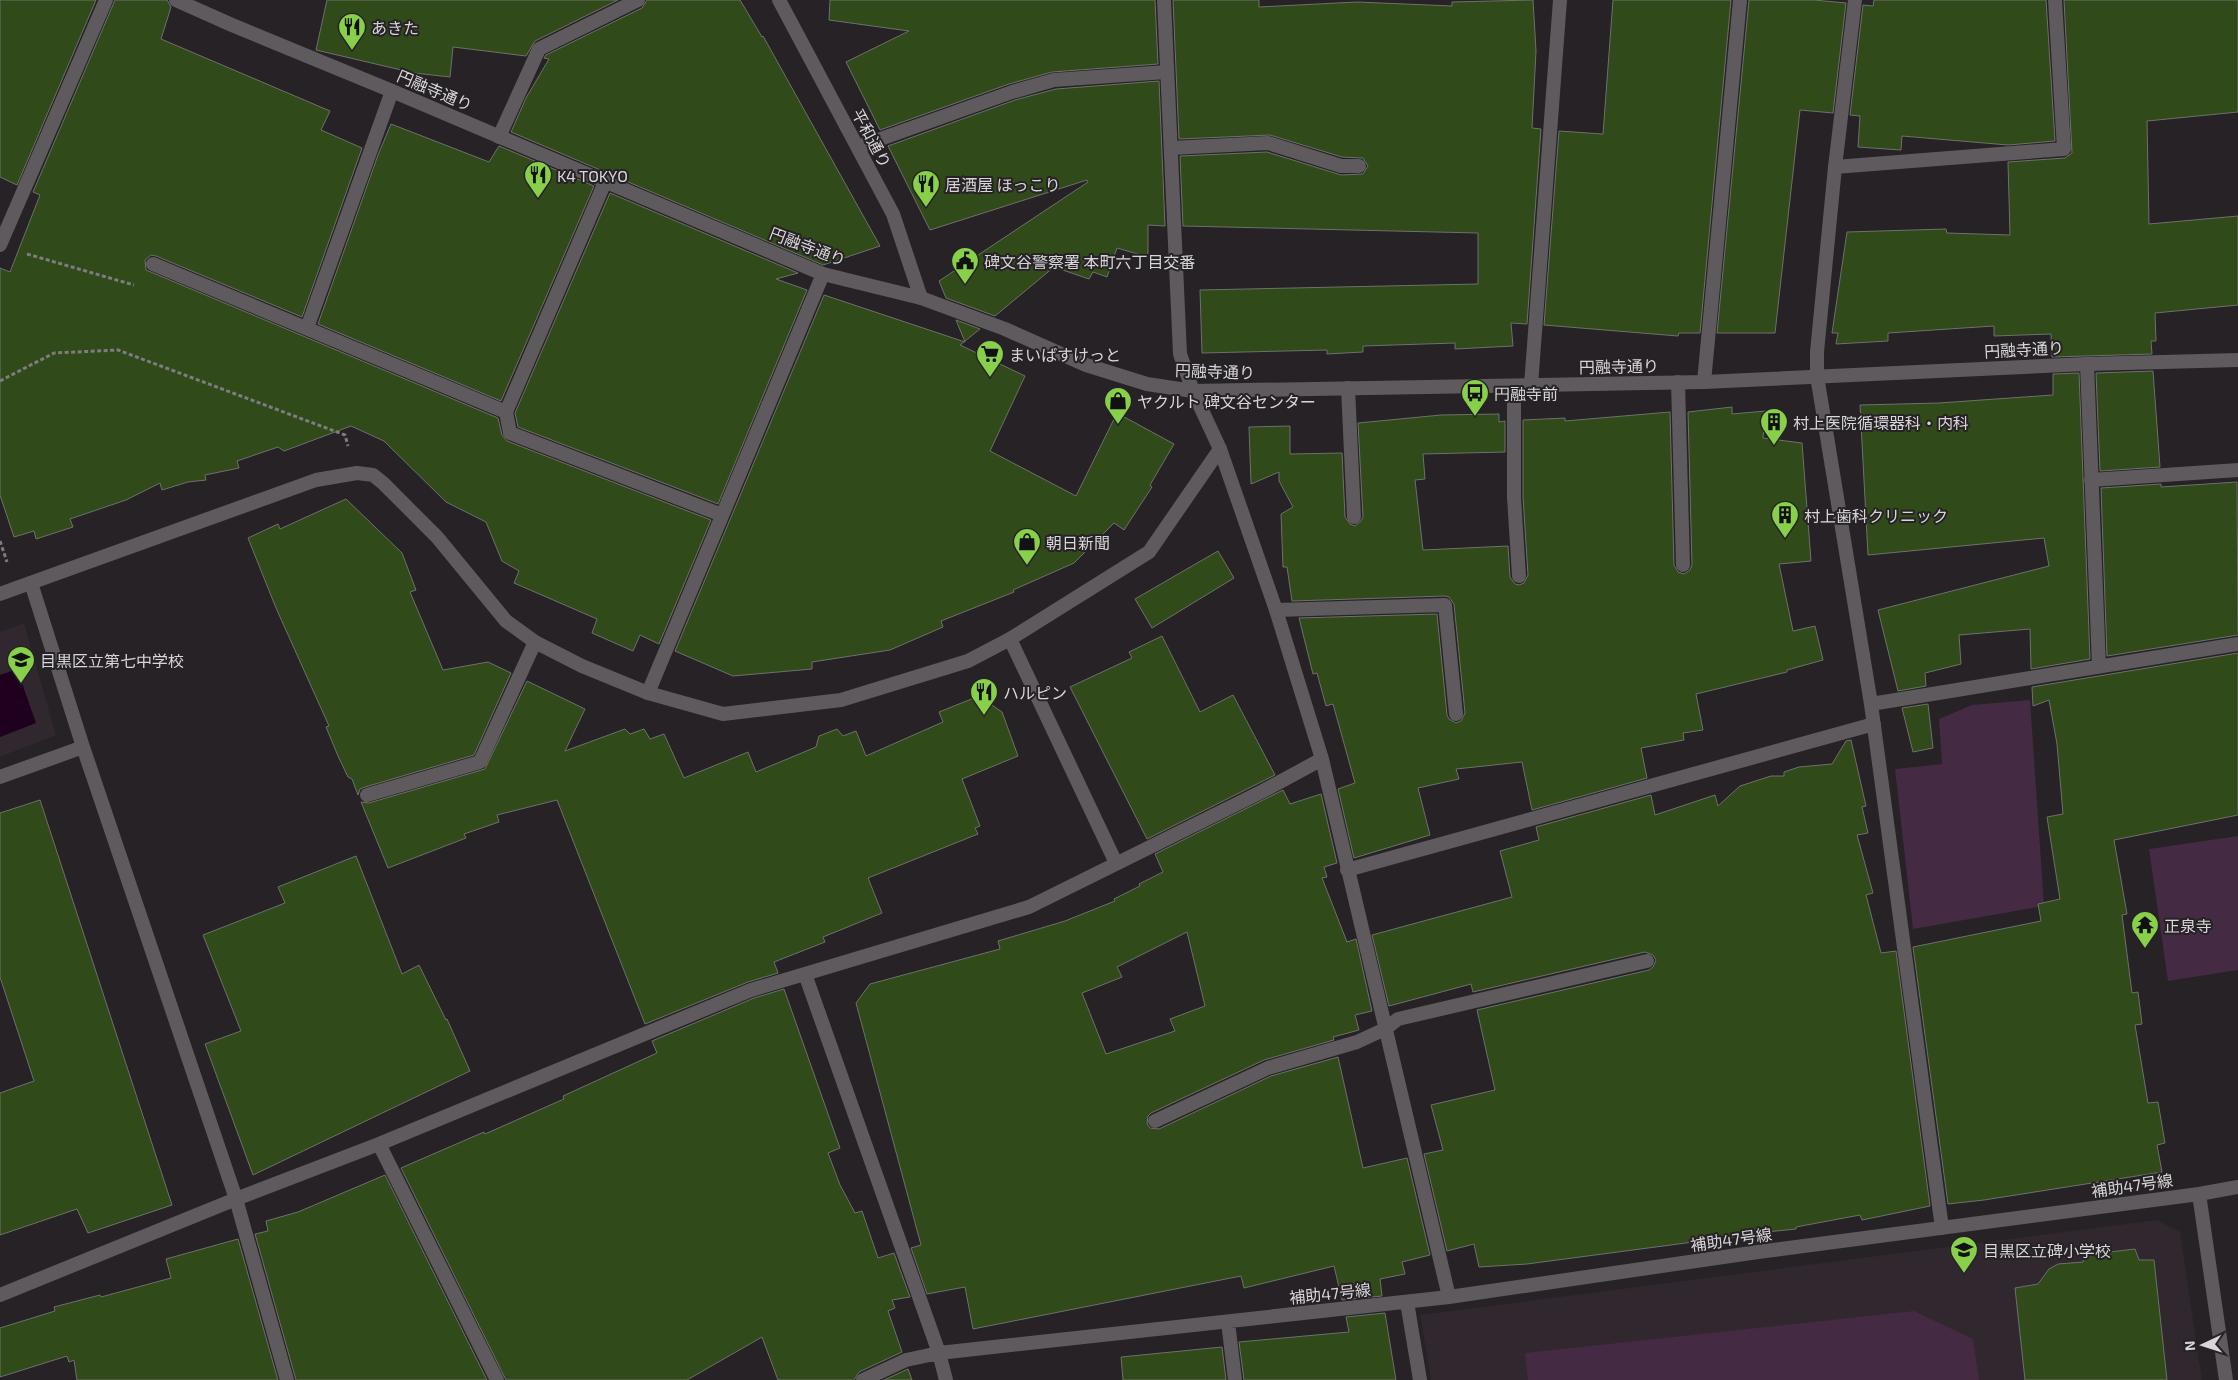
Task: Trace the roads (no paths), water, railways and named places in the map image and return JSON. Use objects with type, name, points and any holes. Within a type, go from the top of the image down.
[{"type":"street","points":[[0,245],[106,0]]},
{"type":"street","name":"円融寺通り","points":[[176,0],[232,26],[392,91],[823,274],[921,298],[1005,329],[1086,365],[1147,384],[1192,391],[1704,382],[2087,364],[2238,360]]},
{"type":"street","points":[[499,137],[538,49],[638,0]]},
{"type":"street","name":"平和通り","points":[[778,0],[893,214],[921,298]]},
{"type":"street","points":[[1164,0],[1180,354],[1192,391],[1220,449],[1276,610],[1322,758],[1449,1297]]},
{"type":"street","points":[[1532,385],[1560,0]]},
{"type":"street","points":[[1704,382],[1740,0]]},
{"type":"street","points":[[1856,0],[1835,167],[1817,352],[1817,376],[1874,724],[1942,1228]]},
{"type":"street","points":[[1835,167],[2064,149],[2055,0]]},
{"type":"street","points":[[858,147],[1012,92],[1054,80],[1166,72]]},
{"type":"street","points":[[307,328],[392,91]]},
{"type":"street","points":[[1171,148],[1268,143],[1341,166],[1359,166]]},
{"type":"street","points":[[605,182],[506,412],[510,432],[722,515]]},
{"type":"street","points":[[152,264],[506,412]]},
{"type":"street","points":[[648,693],[823,274]]},
{"type":"street","points":[[2087,364],[2098,666]]},
{"type":"street","points":[[1678,382],[1683,565]]},
{"type":"street","points":[[1514,386],[1514,497],[1519,576]]},
{"type":"street","points":[[1348,388],[1354,517]]},
{"type":"street","points":[[0,594],[316,480],[357,472],[373,475],[383,483],[437,537],[506,621],[535,642],[582,666],[648,693],[723,714],[806,706],[841,700],[968,661],[1010,639],[1149,552],[1220,449]]},
{"type":"street","points":[[2091,480],[2238,470]]},
{"type":"street","points":[[30,583],[83,747],[236,1199],[287,1380]]},
{"type":"street","points":[[1276,610],[1445,605],[1456,714]]},
{"type":"street","points":[[1010,639],[1116,862]]},
{"type":"street","points":[[366,796],[480,762],[535,642]]},
{"type":"street","points":[[1871,704],[2238,644]]},
{"type":"street","points":[[1347,870],[1874,724]]},
{"type":"street","points":[[0,777],[83,747]]},
{"type":"street","points":[[0,1295],[236,1199],[379,1144],[751,990],[1029,907],[1116,862],[1262,792],[1322,758]]},
{"type":"street","points":[[1155,1122],[1268,1068],[1357,1042],[1386,1029],[1398,1019],[1647,961]]},
{"type":"street","points":[[805,974],[939,1353],[946,1380]]},
{"type":"street","points":[[379,1144],[497,1380]]},
{"type":"street","name":"補助47号線","points":[[863,1380],[906,1360],[939,1353],[1449,1297],[1758,1252],[2199,1194],[2238,1187]]},
{"type":"street","points":[[2199,1194],[2226,1380]]},
{"type":"street","points":[[1407,1302],[1420,1380]]},
{"type":"street","points":[[1228,1322],[1235,1380]]},
{"type":"place","name":"あきた","points":[[352,51]]},
{"type":"place","name":"K4 TOKYO","points":[[538,199]]},
{"type":"place","name":"居酒屋 ほっこり","points":[[926,208]]},
{"type":"place","name":"碑文谷警察署 本町六丁目交番","points":[[965,285]]},
{"type":"place","name":"まいばすけっと","points":[[990,378]]},
{"type":"place","name":"円融寺前","points":[[1475,417]]},
{"type":"place","name":"ヤクルト 碑文谷センター","points":[[1118,425]]},
{"type":"place","name":"村上医院循環器科・内科","points":[[1774,446]]},
{"type":"place","name":"村上歯科クリニック","points":[[1785,539]]},
{"type":"place","name":"朝日新聞","points":[[1027,566]]},
{"type":"place","name":"目黒区立第七中学校","points":[[21,684]]},
{"type":"place","name":"ハルピン","points":[[984,716]]},
{"type":"place","name":"正泉寺","points":[[2145,949]]},
{"type":"place","name":"目黒区立碑小学校","points":[[1964,1274]]}]
